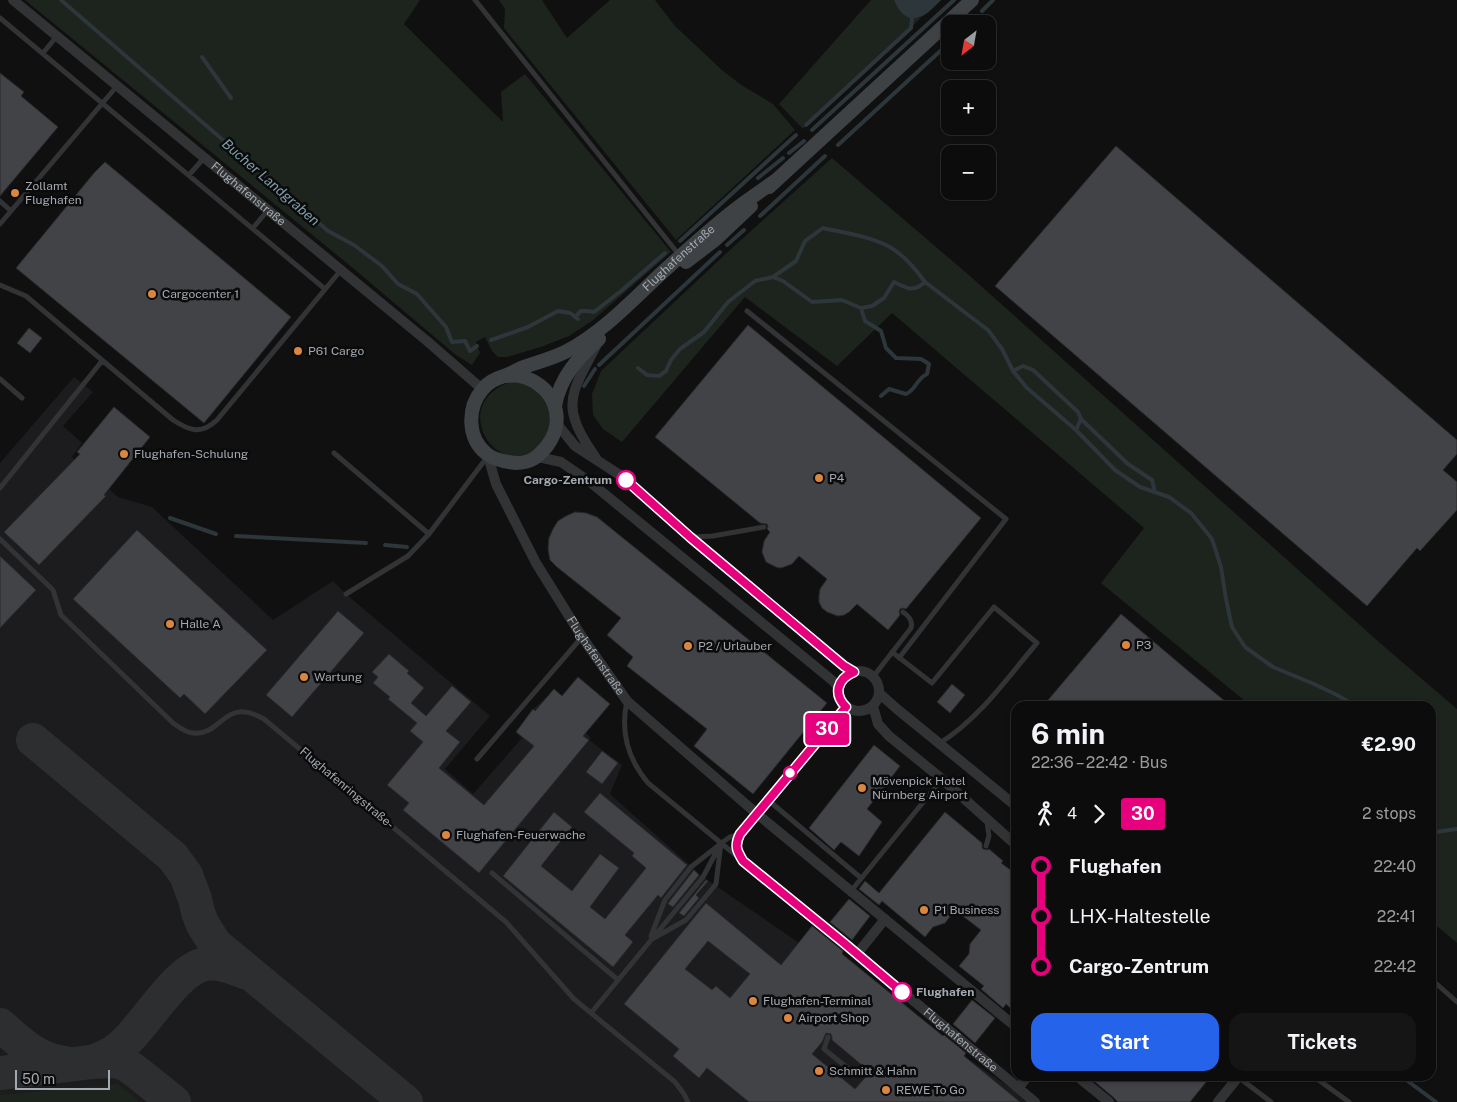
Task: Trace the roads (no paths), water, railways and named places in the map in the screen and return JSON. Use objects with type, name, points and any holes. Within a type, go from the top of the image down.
[{"type":"main road","name":"Flughafenstraße","points":[[557,424],[555,406],[558,392],[566,374],[580,358],[674,272],[727,230],[775,181],[972,0]]},
{"type":"main road","name":"Flughafenstraße","points":[[488,456],[475,439],[471,422],[472,408],[482,389],[492,381],[556,356],[579,344],[607,323],[680,256],[732,212],[775,181]]},
{"type":"main road","points":[[504,376],[519,376],[537,384],[547,392],[555,406]]},
{"type":"main road","points":[[488,456],[514,463],[538,457],[551,440],[557,424]]},
{"type":"street","name":"Flughafenstraße","points":[[13,0],[427,341],[482,389]]},
{"type":"street","name":"Flughafenstraße","points":[[599,463],[575,422],[571,403],[575,388],[600,338]]},
{"type":"street","name":"Flughafenstraße","points":[[557,424],[575,446],[626,480],[690,537],[844,666],[854,672],[864,672],[874,677]]},
{"type":"street","name":"Flughafenstraße","points":[[488,456],[496,484],[536,563],[582,637],[627,701],[756,813],[1011,1023]]},
{"type":"street","points":[[538,457],[561,462],[590,482],[833,681],[839,688]]},
{"type":"street","points":[[854,672],[844,678],[839,688],[840,699],[846,707],[857,712],[868,710],[876,702],[880,692]]},
{"type":"street","points":[[874,677],[880,692],[897,709],[1011,802]]},
{"type":"street","points":[[873,706],[878,724],[889,736],[942,779],[1011,841]]},
{"type":"street","points":[[743,861],[737,850],[740,834],[846,707]]},
{"type":"street","name":"Flughafenstraße","points":[[743,861],[1035,1102]]},
{"type":"street","points":[[857,954],[886,919]]},
{"type":"street","points":[[1018,1088],[1024,1081]]},
{"type":"street","points":[[1083,1081],[1109,1102]]},
{"type":"street","points":[[1218,1102],[1235,1081]]},
{"type":"lane","points":[[475,0],[680,256]]},
{"type":"lane","points":[[0,18],[325,289]]},
{"type":"lane","points":[[43,53],[57,36]]},
{"type":"lane","points":[[0,224],[117,86]]},
{"type":"lane","points":[[189,175],[204,158]]},
{"type":"lane","points":[[0,201],[11,211]]},
{"type":"lane","points":[[253,228],[268,210]]},
{"type":"lane","points":[[0,285],[26,296],[173,420],[191,429],[204,430],[217,420],[341,270]]},
{"type":"lane","points":[[747,311],[1006,519],[899,658]]},
{"type":"lane","points":[[0,488],[102,361]]},
{"type":"lane","points":[[0,379],[22,398]]},
{"type":"lane","points":[[334,453],[429,534]]},
{"type":"lane","points":[[346,594],[408,556],[429,534],[488,456]]},
{"type":"lane","points":[[690,537],[713,536],[764,526]]},
{"type":"lane","name":"Flughafenringstraße-","points":[[0,539],[53,590],[61,614],[173,722],[193,734],[212,728],[234,712],[253,713],[264,719],[506,922],[574,999],[675,1082],[688,1102]]},
{"type":"lane","points":[[892,652],[932,682],[994,608],[1038,643],[975,716],[940,743]]},
{"type":"lane","points":[[874,677],[911,628],[912,624],[908,616],[903,612]]},
{"type":"lane","points":[[477,759],[582,637]]},
{"type":"lane","points":[[627,701],[624,715],[625,733],[630,755],[637,769],[648,783],[743,861]]},
{"type":"lane","points":[[851,890],[942,779]]},
{"type":"lane","points":[[767,800],[862,878]]},
{"type":"lane","points":[[986,820],[989,836],[986,846]]},
{"type":"lane","points":[[650,941],[665,900],[690,868],[721,843],[730,837],[740,834]]},
{"type":"lane","points":[[591,1013],[703,877],[721,843]]},
{"type":"lane","points":[[650,941],[686,920],[716,884],[721,843]]},
{"type":"lane","points":[[492,873],[618,980]]},
{"type":"lane","points":[[1436,983],[1457,1002]]},
{"type":"lane","points":[[828,1037],[824,1049],[830,1054],[855,1074],[867,1069]]},
{"type":"lane","points":[[1243,1081],[1271,1102]]},
{"type":"lane","points":[[1320,1081],[1349,1102]]},
{"type":"waterway","name":"Bucher Landgraben","points":[[61,0],[328,231],[354,245],[382,266],[398,284],[417,294],[446,327],[452,342],[465,341],[470,351],[477,346]]},
{"type":"waterway","points":[[812,130],[954,0]]},
{"type":"waterway","points":[[982,11],[993,0]]},
{"type":"waterway","points":[[806,125],[911,28],[912,18]]},
{"type":"waterway","points":[[838,145],[941,50]]},
{"type":"waterway","points":[[202,57],[231,98]]},
{"type":"waterway","points":[[680,241],[796,135]]},
{"type":"waterway","points":[[789,153],[804,141]]},
{"type":"waterway","points":[[760,216],[825,156]]},
{"type":"waterway","points":[[758,178],[783,158]]},
{"type":"waterway","name":"Bucher Landgraben","points":[[773,277],[796,261],[805,241],[823,228],[865,237],[888,246],[899,253],[925,282]]},
{"type":"waterway","points":[[727,245],[744,230]]},
{"type":"waterway","points":[[599,365],[720,252]]},
{"type":"waterway","points":[[575,317],[581,311],[594,312],[665,253]]},
{"type":"waterway","name":"Bucher Landgraben","points":[[638,368],[647,375],[659,376],[666,371],[671,360],[680,349],[704,332],[728,302],[755,281],[773,277],[783,281],[812,302],[842,300],[861,308],[872,306],[884,298],[894,282],[906,288],[917,287],[925,282],[988,330],[1002,349],[1013,371],[1027,388],[1076,430],[1115,470],[1140,487],[1169,497],[1191,513],[1212,539],[1221,567],[1232,627],[1245,647],[1273,667],[1314,684],[1347,701]]},
{"type":"waterway","points":[[861,308],[865,321],[881,331],[886,348],[896,358],[921,359],[929,364],[927,374],[920,379],[912,390],[906,394],[889,389],[881,396]]},
{"type":"waterway","name":"Bucher Landgraben","points":[[491,340],[528,327],[558,311],[570,313],[578,319]]},
{"type":"waterway","name":"Bucher Landgraben","points":[[1013,371],[1023,366],[1033,370],[1078,412],[1081,419],[1076,430]]},
{"type":"waterway","points":[[584,386],[595,369]]},
{"type":"waterway","name":"Bucher Landgraben","points":[[1081,419],[1128,464],[1152,480],[1155,492]]},
{"type":"waterway","points":[[170,518],[216,534]]},
{"type":"waterway","points":[[236,536],[366,543]]},
{"type":"waterway","points":[[385,545],[407,547]]},
{"type":"waterway","points":[[1436,832],[1457,829]]},
{"type":"waterway","name":"Bucher Landgraben","points":[[1408,1081],[1436,1102]]},
{"type":"place","name":"Zollamt Flughafen","points":[[15,193]]},
{"type":"place","name":"Cargocenter 1","points":[[152,294]]},
{"type":"place","name":"P61 Cargo","points":[[298,351]]},
{"type":"place","name":"Flughafen-Schulung","points":[[124,454]]},
{"type":"place","name":"P4","points":[[819,478]]},
{"type":"place","name":"Cargo-Zentrum","points":[[626,480]]},
{"type":"place","name":"Halle A","points":[[170,624]]},
{"type":"place","name":"P3","points":[[1126,645]]},
{"type":"place","name":"P2 / Urlauber","points":[[688,646]]},
{"type":"place","name":"Wartung","points":[[304,677]]},
{"type":"place","name":"Mövenpick Hotel Nürnberg Airport","points":[[862,788]]},
{"type":"place","name":"Flughafen-Feuerwache","points":[[446,835]]},
{"type":"place","name":"P1 Business","points":[[924,910]]},
{"type":"place","name":"Flughafen","points":[[902,992]]},
{"type":"place","name":"Flughafen-Terminal","points":[[753,1001]]},
{"type":"place","name":"Airport Shop","points":[[788,1018]]},
{"type":"place","name":"Schmitt & Hahn","points":[[819,1071]]},
{"type":"place","name":"REWE To Go","points":[[886,1090]]}]
